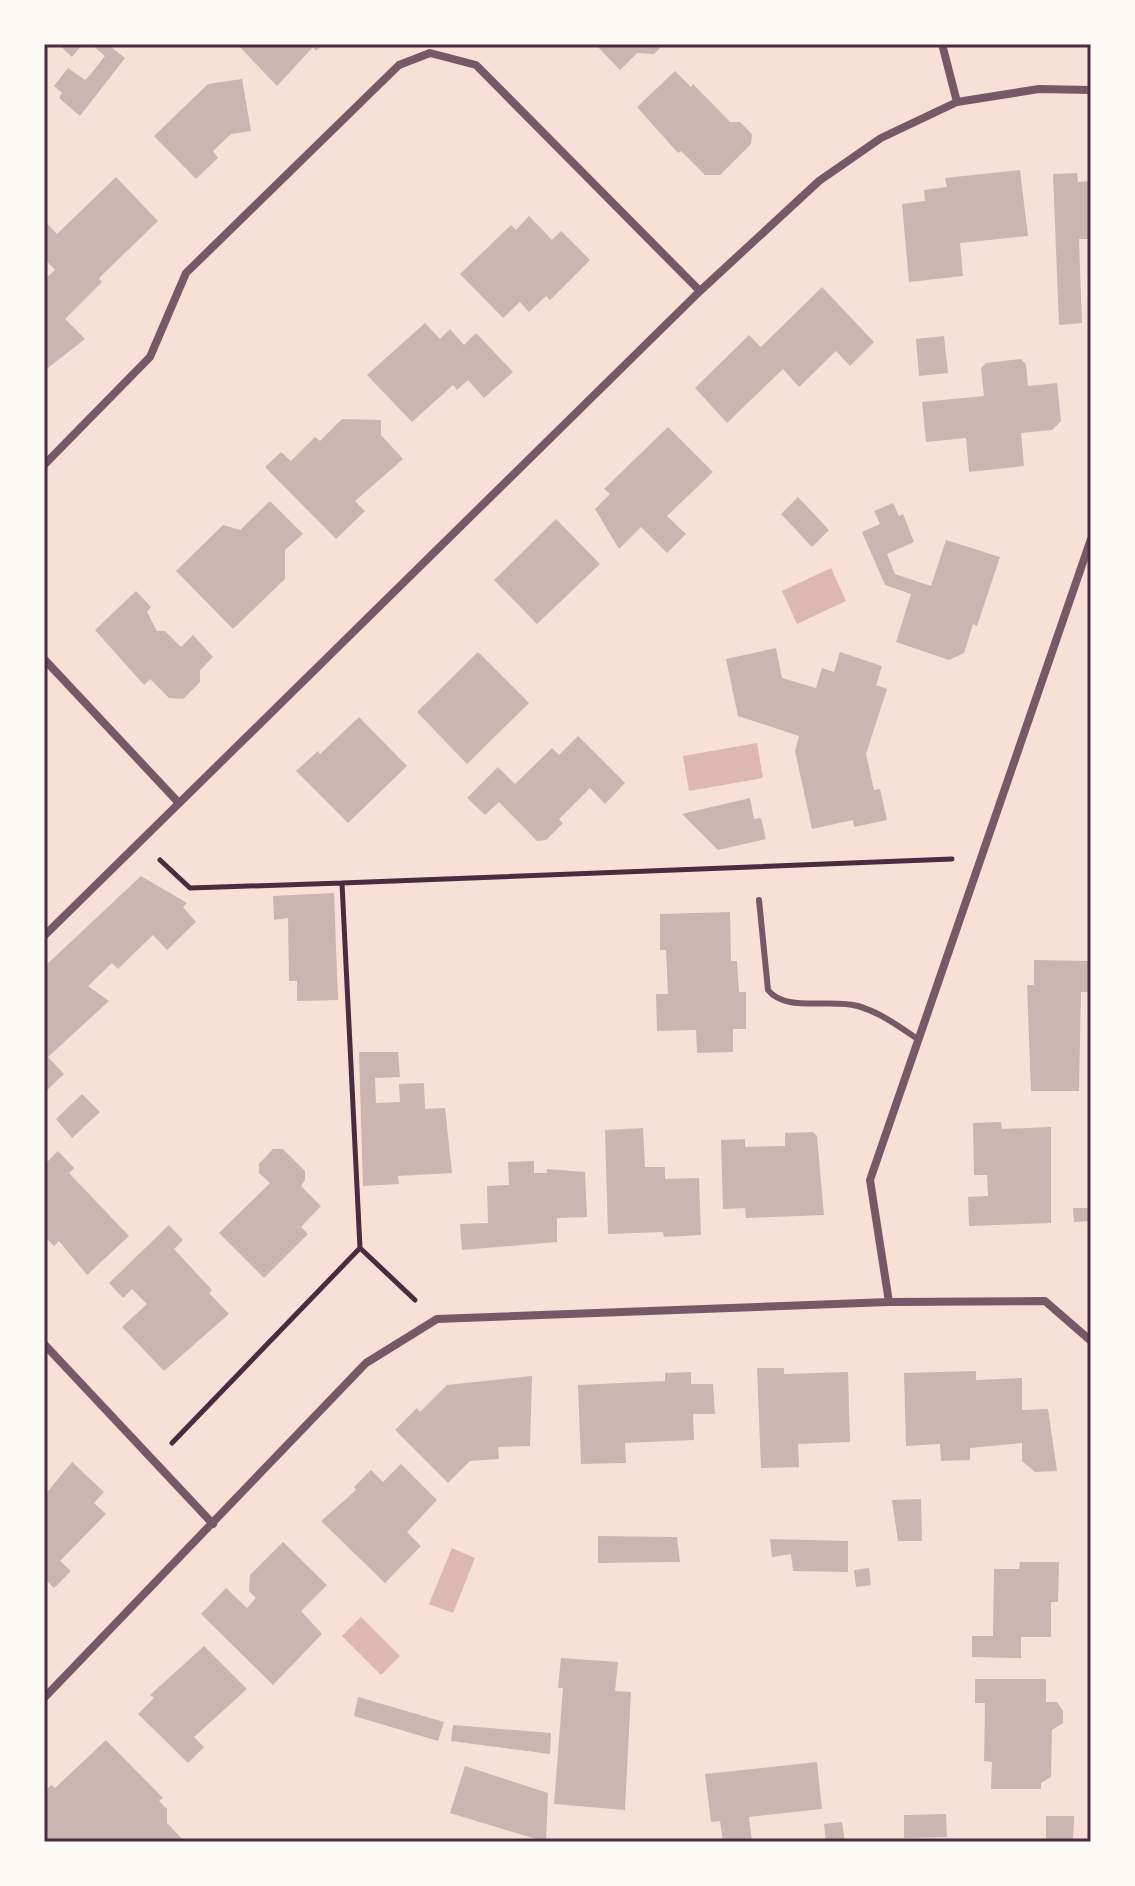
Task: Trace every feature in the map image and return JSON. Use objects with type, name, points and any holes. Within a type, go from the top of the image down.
[{"type":"street","points":[[942,44],[957,102]]},
{"type":"street","points":[[44,465],[150,357],[186,273],[399,65],[430,53],[476,65],[700,291]]},
{"type":"street","points":[[44,936],[700,291],[819,181],[881,138],[957,102],[1039,89],[1091,90]]},
{"type":"street","points":[[889,1302],[870,1180],[1091,539]]},
{"type":"street","points":[[44,659],[178,802]]},
{"type":"street","points":[[44,1698],[366,1363],[437,1319],[889,1302],[1045,1301],[1091,1341]]},
{"type":"street","points":[[44,1344],[213,1524]]},
{"type":"lane","points":[[759,900],[768,990],[776,999],[792,1004],[825,1000],[859,1006],[893,1021],[919,1040]]},
{"type":"path","points":[[141,843],[190,888],[983,858]]},
{"type":"path","points":[[342,883],[360,1248],[437,1319]]},
{"type":"path","points":[[154,1461],[360,1248]]},
{"type":"shaded area","points":[[831,568],[846,601],[797,624],[782,591]]},
{"type":"shaded area","points":[[757,743],[763,778],[689,791],[683,756]]},
{"type":"shaded area","points":[[452,1548],[475,1558],[453,1613],[429,1604]]},
{"type":"shaded area","points":[[361,1617],[400,1656],[381,1675],[342,1636]]},
{"type":"building","points":[[58,44],[83,44],[72,57]]},
{"type":"building","points":[[91,44],[107,44],[125,58],[80,116],[59,98],[62,93],[54,86],[68,68],[85,80],[90,75],[105,56]]},
{"type":"building","points":[[237,44],[323,44],[316,51],[313,47],[277,86]]},
{"type":"building","points":[[595,44],[664,44],[654,54],[637,53],[620,70]]},
{"type":"building","points":[[675,71],[691,87],[693,84],[730,122],[740,122],[752,134],[751,144],[720,175],[705,175],[681,151],[678,153],[637,107]]},
{"type":"building","points":[[242,79],[251,131],[231,134],[213,151],[218,158],[196,179],[154,136],[208,84]]},
{"type":"building","points":[[1020,170],[1028,236],[960,243],[963,276],[909,282],[902,204],[925,201],[924,190],[947,187],[945,178]]},
{"type":"building","points":[[1077,173],[1078,182],[1091,181],[1091,239],[1079,239],[1082,323],[1059,325],[1053,174]]},
{"type":"building","points":[[116,177],[158,221],[99,278],[102,282],[65,319],[85,339],[44,371],[44,280],[55,270],[44,258],[44,220],[57,234]]},
{"type":"building","points":[[529,216],[552,240],[561,231],[590,260],[550,300],[546,296],[529,312],[520,302],[503,318],[460,274],[511,225],[516,230]]},
{"type":"building","points":[[822,287],[874,342],[850,366],[836,351],[799,387],[783,369],[727,423],[695,388],[749,335],[761,347]]},
{"type":"building","points":[[425,323],[440,339],[450,329],[464,345],[476,333],[513,372],[484,398],[468,380],[457,390],[453,385],[412,422],[367,375]]},
{"type":"building","points":[[944,336],[948,373],[919,376],[916,339]]},
{"type":"building","points":[[1021,359],[1026,364],[1028,386],[1057,383],[1061,421],[1052,430],[1021,433],[1024,466],[969,472],[966,438],[926,442],[922,402],[984,396],[981,368],[986,363]]},
{"type":"building","points":[[342,419],[381,420],[381,435],[403,459],[355,501],[365,511],[336,539],[265,467],[281,452],[291,461],[315,437],[320,441]]},
{"type":"building","points":[[668,427],[713,472],[667,516],[686,534],[667,553],[641,527],[619,549],[595,509],[610,494],[604,489]]},
{"type":"building","points":[[798,497],[829,530],[812,547],[781,514]]},
{"type":"building","points":[[270,501],[303,534],[285,550],[285,579],[233,629],[176,571],[223,525],[240,530]]},
{"type":"building","points":[[893,503],[899,516],[903,514],[914,542],[887,554],[895,574],[931,586],[946,540],[1000,557],[977,626],[973,624],[964,653],[949,660],[896,642],[911,594],[885,585],[862,532],[880,524],[874,511]]},
{"type":"building","points":[[556,519],[600,564],[537,624],[494,580]]},
{"type":"building","points":[[136,591],[151,607],[147,612],[157,631],[165,631],[181,647],[193,635],[213,657],[200,670],[200,682],[183,699],[169,698],[150,679],[144,685],[95,630]]},
{"type":"building","points":[[776,648],[782,678],[816,688],[822,668],[834,672],[840,652],[882,666],[876,685],[887,689],[866,754],[874,790],[880,789],[887,820],[854,827],[853,820],[812,829],[795,751],[799,736],[738,716],[726,659]]},
{"type":"building","points":[[478,652],[529,703],[467,764],[417,712]]},
{"type":"building","points":[[359,717],[407,766],[348,823],[296,771],[318,751],[320,754]]},
{"type":"building","points":[[578,736],[625,783],[605,804],[590,788],[559,819],[563,823],[546,840],[537,841],[499,802],[485,815],[467,798],[498,767],[515,784],[552,748],[559,755]]},
{"type":"building","points":[[750,798],[754,819],[761,818],[766,839],[718,850],[682,814]]},
{"type":"building","points":[[141,876],[187,903],[183,907],[196,922],[167,950],[153,935],[118,969],[112,963],[88,986],[109,1001],[48,1057],[64,1074],[44,1093],[44,967]]},
{"type":"building","points":[[334,893],[338,1000],[297,1001],[297,981],[289,981],[288,918],[274,920],[273,896]]},
{"type":"building","points":[[730,912],[731,961],[737,961],[739,992],[746,992],[746,1029],[733,1029],[733,1052],[697,1053],[696,1030],[657,1031],[656,994],[668,994],[666,950],[660,950],[660,914]]},
{"type":"building","points":[[1034,960],[1091,961],[1091,992],[1081,992],[1079,1091],[1031,1091],[1027,985],[1034,985]]},
{"type":"building","points":[[359,1052],[398,1052],[400,1077],[375,1078],[376,1103],[400,1102],[399,1084],[424,1083],[425,1109],[445,1108],[452,1173],[398,1176],[399,1184],[363,1186]]},
{"type":"building","points":[[82,1094],[100,1112],[72,1138],[56,1119]]},
{"type":"building","points":[[1001,1122],[1002,1129],[1051,1127],[1051,1223],[969,1226],[968,1197],[988,1196],[987,1175],[974,1175],[973,1123]]},
{"type":"building","points":[[643,1128],[645,1167],[665,1167],[665,1179],[699,1178],[701,1235],[664,1237],[663,1232],[608,1234],[605,1130]]},
{"type":"building","points":[[813,1132],[817,1136],[824,1215],[746,1218],[745,1208],[723,1209],[721,1140],[745,1139],[745,1147],[785,1146],[785,1133]]},
{"type":"building","points":[[273,1149],[283,1149],[305,1171],[301,1186],[321,1206],[301,1227],[308,1234],[264,1278],[219,1233],[270,1183],[259,1173],[259,1164]]},
{"type":"building","points":[[58,1151],[74,1168],[69,1173],[129,1236],[87,1275],[59,1241],[54,1246],[44,1236],[44,1165]]},
{"type":"building","points":[[534,1161],[534,1173],[547,1173],[547,1169],[585,1172],[587,1217],[557,1218],[557,1242],[462,1250],[460,1224],[488,1223],[487,1186],[509,1185],[508,1162]]},
{"type":"building","points":[[1073,1208],[1091,1208],[1091,1221],[1074,1222]]},
{"type":"building","points":[[169,1225],[183,1240],[174,1249],[212,1290],[209,1293],[229,1314],[164,1371],[122,1327],[147,1304],[132,1289],[123,1298],[109,1283]]},
{"type":"building","points":[[757,1368],[784,1368],[784,1374],[848,1372],[850,1442],[798,1444],[799,1467],[761,1468]]},
{"type":"building","points":[[976,1371],[976,1380],[1022,1378],[1022,1410],[1048,1409],[1057,1471],[1035,1472],[1022,1461],[1022,1443],[970,1448],[970,1460],[941,1461],[940,1444],[906,1446],[904,1373]]},
{"type":"building","points":[[691,1372],[691,1384],[713,1384],[715,1414],[693,1414],[694,1440],[625,1443],[626,1463],[581,1464],[578,1385],[665,1381],[665,1373]]},
{"type":"building","points":[[532,1376],[530,1446],[498,1447],[499,1459],[470,1461],[448,1483],[395,1430],[417,1408],[420,1412],[447,1385]]},
{"type":"building","points":[[72,1462],[104,1492],[94,1503],[106,1514],[60,1561],[71,1571],[54,1588],[44,1578],[44,1496]]},
{"type":"building","points":[[401,1464],[437,1500],[407,1532],[421,1546],[385,1583],[321,1521],[356,1490],[354,1487],[371,1470],[383,1482]]},
{"type":"building","points":[[921,1499],[922,1541],[898,1541],[892,1500]]},
{"type":"building","points":[[598,1536],[677,1537],[680,1562],[598,1563]]},
{"type":"building","points":[[770,1539],[848,1541],[848,1572],[793,1571],[791,1554],[772,1557]]},
{"type":"building","points":[[283,1542],[327,1585],[301,1611],[322,1634],[273,1685],[201,1614],[226,1588],[247,1608],[256,1598],[249,1591],[250,1575]]},
{"type":"building","points":[[1020,1562],[1059,1562],[1058,1602],[1051,1602],[1051,1637],[1021,1637],[1021,1658],[972,1657],[972,1636],[993,1636],[994,1569],[1019,1569]]},
{"type":"building","points":[[869,1568],[871,1585],[856,1587],[854,1570]]},
{"type":"building","points":[[204,1646],[247,1689],[194,1737],[204,1747],[188,1763],[138,1714],[154,1698],[150,1695]]},
{"type":"building","points":[[561,1658],[618,1662],[615,1691],[631,1692],[625,1810],[554,1804],[563,1688],[558,1688]]},
{"type":"building","points":[[975,1679],[1046,1679],[1046,1702],[1057,1702],[1063,1711],[1063,1723],[1052,1730],[1051,1777],[1041,1783],[1041,1789],[991,1789],[992,1762],[984,1761],[985,1703],[975,1703]]},
{"type":"building","points":[[358,1697],[444,1722],[438,1741],[354,1716]]},
{"type":"building","points":[[453,1725],[551,1733],[550,1754],[451,1741]]},
{"type":"building","points":[[106,1740],[163,1798],[159,1801],[167,1809],[167,1823],[185,1842],[44,1842],[44,1792],[51,1785],[55,1788]]},
{"type":"building","points":[[817,1762],[822,1809],[749,1817],[752,1842],[723,1842],[720,1821],[711,1822],[705,1774]]},
{"type":"building","points":[[465,1766],[548,1793],[546,1842],[450,1813]]},
{"type":"building","points":[[946,1814],[947,1837],[904,1838],[904,1815]]},
{"type":"building","points":[[1046,1816],[1074,1816],[1073,1842],[1046,1842]]},
{"type":"building","points":[[842,1822],[845,1842],[826,1842],[824,1824]]}]
